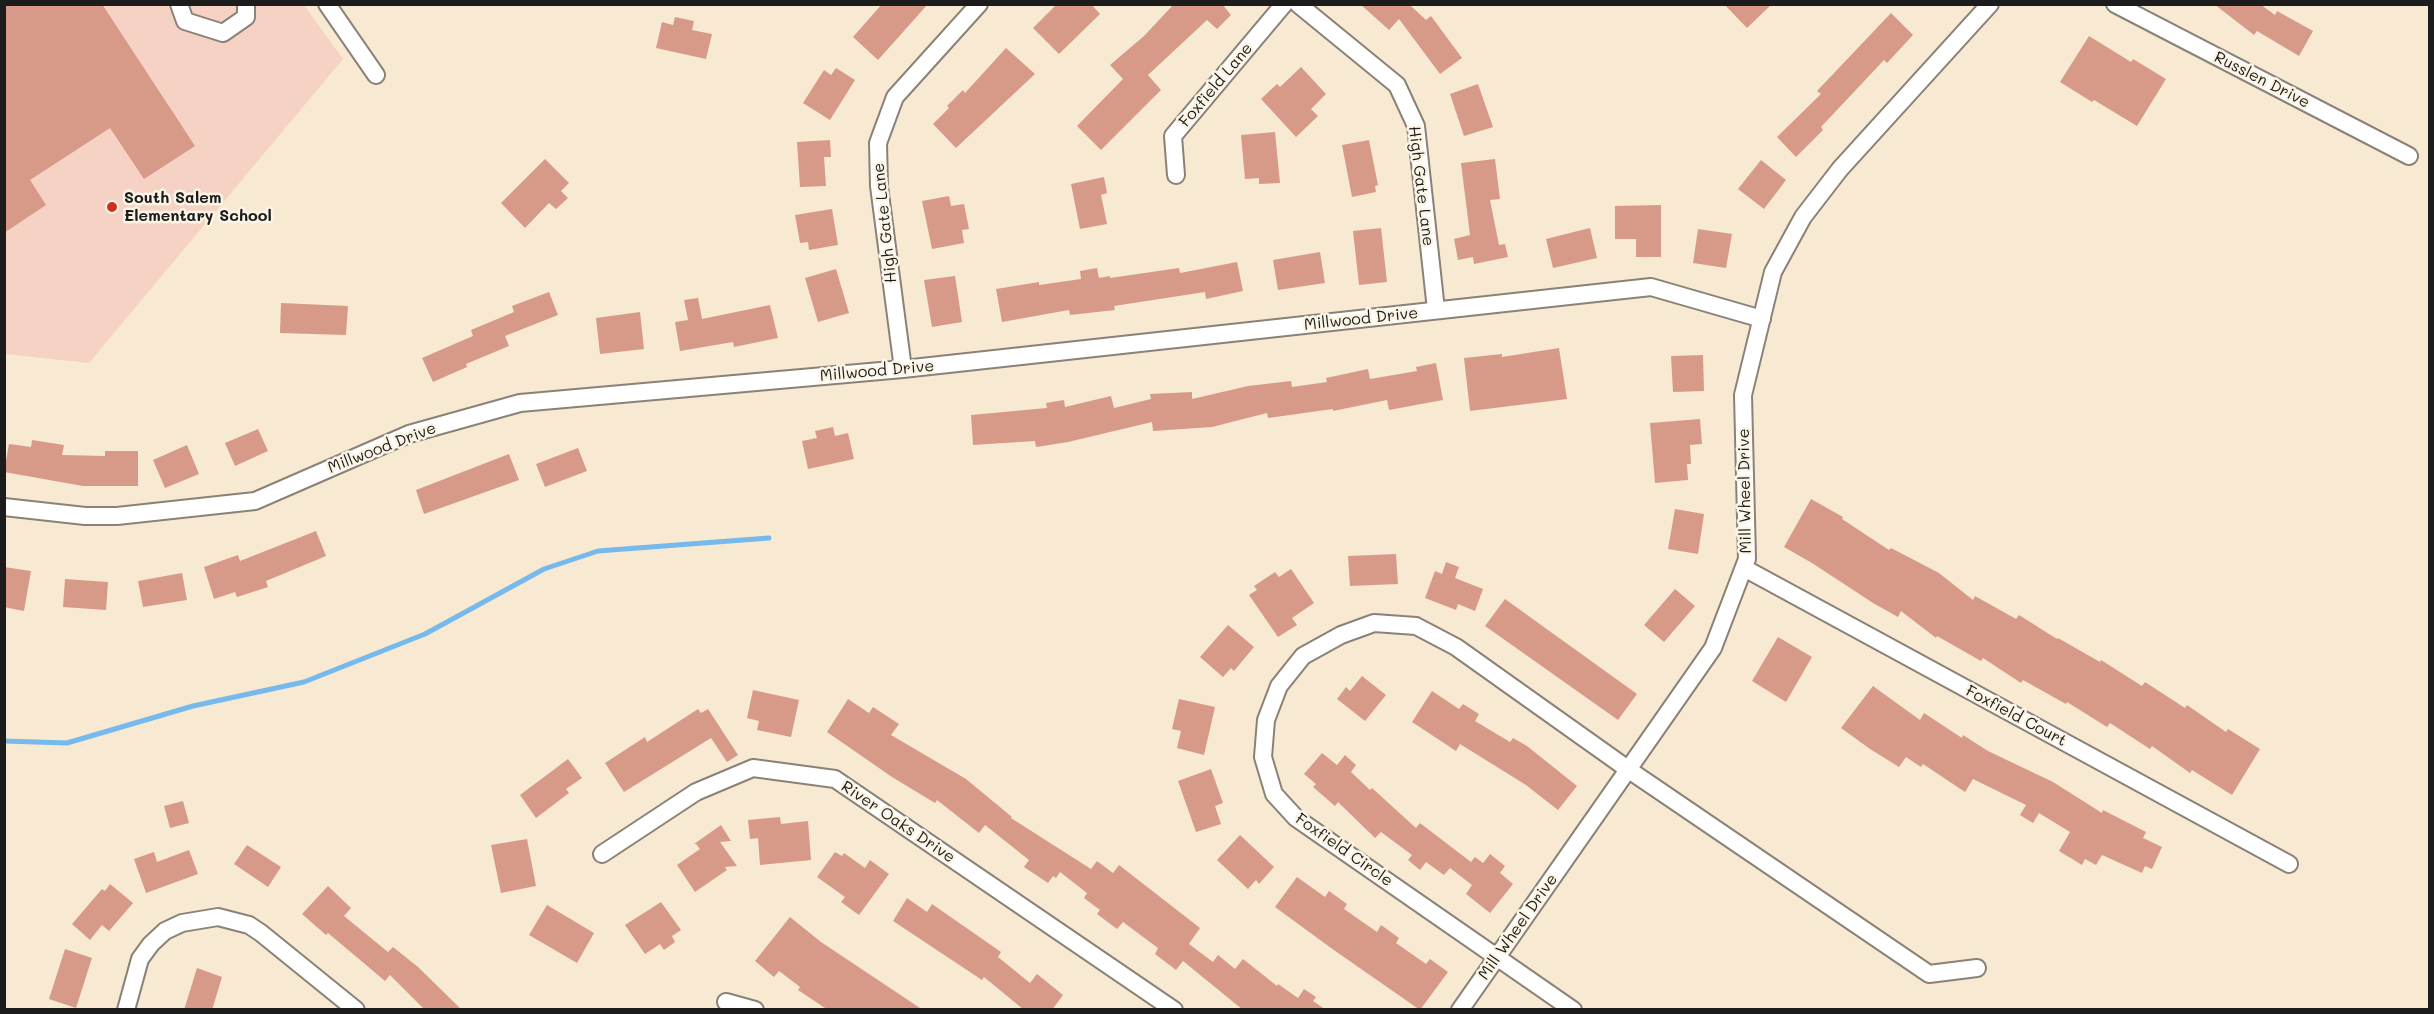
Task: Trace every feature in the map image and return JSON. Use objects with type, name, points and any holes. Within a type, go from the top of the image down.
[{"type":"street","points":[[179,4],[185,21],[223,33],[246,17],[246,4]]},
{"type":"street","points":[[327,4],[376,75]]},
{"type":"street","name":"High Gate Lane","points":[[903,369],[879,186],[878,143],[895,98],[979,4]]},
{"type":"street","name":"Foxfield Lane","points":[[1176,175],[1173,136],[1284,4]]},
{"type":"street","name":"High Gate Lane","points":[[1298,4],[1397,85],[1416,126],[1436,310]]},
{"type":"street","name":"Mill Wheel Drive","points":[[1460,1010],[1713,648],[1747,559],[1743,395],[1773,272],[1803,217],[1840,169],[1990,4]]},
{"type":"street","name":"Russlen Drive","points":[[2115,4],[2409,156]]},
{"type":"street","name":"Millwood Drive","points":[[4,507],[85,516],[117,516],[255,501],[410,434],[520,403],[903,369],[1651,287],[1762,319]]},
{"type":"street","name":"Foxfield Court","points":[[1744,568],[2289,864]]},
{"type":"street","name":"Foxfield Circle","points":[[1573,1010],[1296,818],[1274,794],[1263,757],[1266,720],[1279,686],[1303,656],[1341,635],[1374,624],[1416,626],[1456,647],[1629,770],[1929,974],[1977,968]]},
{"type":"street","name":"River Oaks Drive","points":[[602,854],[696,792],[753,768],[835,779],[1174,1010]]},
{"type":"street","points":[[126,1010],[140,959],[151,944],[165,931],[182,923],[218,917],[232,919],[261,933],[356,1010]]},
{"type":"street","points":[[726,1002],[754,1010]]},
{"type":"shaded area","name":"South Salem Elementary School","points":[[5,5],[304,5],[343,59],[89,363],[5,354]]},
{"type":"building","points":[[4,4],[102,4],[195,146],[144,179],[110,128],[30,180],[46,205],[4,233]]},
{"type":"building","points":[[882,4],[928,4],[878,60],[853,37]]},
{"type":"building","points":[[1057,4],[1091,4],[1100,14],[1059,54],[1033,28]]},
{"type":"building","points":[[1174,4],[1222,4],[1231,15],[1217,29],[1207,20],[1148,75],[1161,90],[1101,150],[1077,126],[1123,79],[1110,65],[1144,36]]},
{"type":"building","points":[[1360,4],[1412,4],[1411,6],[1426,20],[1431,16],[1462,58],[1440,74],[1399,19],[1389,30]]},
{"type":"building","points":[[1724,4],[1772,4],[1747,28]]},
{"type":"building","points":[[2214,4],[2260,4],[2275,15],[2277,11],[2313,31],[2299,56],[2257,31],[2254,35]]},
{"type":"building","points":[[1891,13],[1913,35],[1887,63],[1884,60],[1821,127],[1823,130],[1796,157],[1777,137],[1821,94],[1817,91]]},
{"type":"building","points":[[675,17],[694,21],[692,30],[712,34],[706,59],[656,48],[662,22],[673,25]]},
{"type":"building","points":[[2089,36],[2131,62],[2133,59],[2166,79],[2137,126],[2060,82]]},
{"type":"building","points":[[1006,48],[1035,74],[956,148],[933,124],[949,108],[947,106],[963,90],[965,93]]},
{"type":"building","points":[[1301,67],[1326,94],[1311,109],[1318,116],[1296,137],[1261,99],[1277,84],[1280,87]]},
{"type":"building","points":[[836,68],[855,80],[830,120],[803,103],[824,70],[831,75]]},
{"type":"building","points":[[1478,84],[1493,127],[1464,136],[1450,94]]},
{"type":"building","points":[[1275,132],[1280,183],[1259,184],[1259,178],[1245,179],[1241,135]]},
{"type":"building","points":[[830,140],[831,157],[824,157],[826,186],[800,187],[797,142]]},
{"type":"building","points":[[1369,140],[1378,185],[1375,186],[1376,192],[1352,197],[1342,145]]},
{"type":"building","points":[[545,159],[569,183],[561,191],[568,198],[556,209],[549,203],[525,228],[501,203]]},
{"type":"building","points":[[1495,159],[1500,199],[1490,200],[1499,245],[1505,244],[1508,257],[1474,264],[1473,257],[1458,260],[1454,239],[1470,235],[1461,163]]},
{"type":"building","points":[[1761,160],[1786,180],[1764,209],[1738,189]]},
{"type":"building","points":[[1104,177],[1107,193],[1101,195],[1107,224],[1080,229],[1071,184]]},
{"type":"building","points":[[949,196],[951,206],[964,204],[969,229],[962,230],[964,243],[932,249],[922,201]]},
{"type":"building","points":[[1661,205],[1661,257],[1636,257],[1636,239],[1615,239],[1615,206]]},
{"type":"building","points":[[832,209],[838,245],[809,250],[808,242],[800,243],[795,215]]},
{"type":"building","points":[[1381,228],[1387,282],[1359,285],[1353,231]]},
{"type":"building","points":[[1590,228],[1597,258],[1553,268],[1546,239]]},
{"type":"building","points":[[1698,229],[1732,234],[1726,268],[1693,263]]},
{"type":"building","points":[[1320,252],[1325,283],[1278,290],[1273,260]]},
{"type":"building","points":[[1237,262],[1243,291],[1206,299],[1205,292],[1114,306],[1115,310],[1070,315],[1069,310],[1002,322],[996,289],[1039,282],[1039,285],[1081,279],[1080,271],[1097,268],[1099,278],[1110,276],[1110,278],[1179,268],[1180,273]]},
{"type":"building","points":[[836,269],[849,313],[818,322],[805,278]]},
{"type":"building","points":[[955,276],[962,322],[932,327],[924,280]]},
{"type":"building","points":[[549,292],[558,315],[505,336],[509,346],[466,364],[467,367],[433,382],[422,358],[473,336],[471,330],[514,312],[512,306]]},
{"type":"building","points":[[698,298],[702,319],[770,305],[778,338],[734,347],[733,342],[680,351],[675,322],[688,320],[684,300]]},
{"type":"building","points":[[281,303],[348,306],[346,335],[280,333]]},
{"type":"building","points":[[640,312],[644,349],[600,354],[596,318]]},
{"type":"building","points":[[1559,348],[1567,399],[1470,411],[1464,358],[1502,354],[1502,357]]},
{"type":"building","points":[[1703,355],[1704,391],[1673,392],[1671,356]]},
{"type":"building","points":[[1436,363],[1443,400],[1389,410],[1387,400],[1333,411],[1333,409],[1268,418],[1267,413],[1212,427],[1153,431],[1152,422],[1068,442],[1036,447],[1035,441],[973,445],[971,415],[1047,408],[1046,403],[1064,400],[1065,407],[1111,396],[1114,408],[1151,399],[1150,394],[1192,392],[1192,399],[1248,386],[1291,381],[1292,387],[1327,382],[1326,378],[1368,369],[1370,379],[1417,371],[1416,367]]},
{"type":"building","points":[[1700,419],[1702,444],[1690,445],[1691,464],[1687,464],[1688,480],[1655,483],[1650,423]]},
{"type":"building","points":[[833,427],[835,436],[848,433],[854,459],[808,469],[802,441],[817,438],[815,431]]},
{"type":"building","points":[[258,429],[268,451],[235,466],[225,443]]},
{"type":"building","points":[[32,440],[64,445],[62,455],[105,456],[105,451],[138,451],[138,486],[83,486],[4,472],[9,444],[31,447]]},
{"type":"building","points":[[187,445],[199,474],[165,488],[153,460]]},
{"type":"building","points":[[578,448],[587,471],[545,487],[536,464]]},
{"type":"building","points":[[509,454],[519,480],[424,514],[416,490]]},
{"type":"building","points":[[1811,499],[1843,517],[1842,519],[1889,550],[1891,548],[1939,573],[1973,600],[1975,596],[2016,619],[2019,615],[2057,639],[2100,662],[2101,660],[2142,686],[2145,682],[2185,708],[2187,705],[2226,732],[2228,729],[2260,749],[2232,795],[2192,770],[2190,773],[2152,746],[2150,749],[2110,723],[2107,727],[2067,702],[2066,704],[2023,680],[2021,683],[1983,658],[1981,661],[1937,636],[1936,638],[1901,611],[1898,617],[1784,547]]},
{"type":"building","points":[[1675,509],[1704,514],[1698,554],[1668,549]]},
{"type":"building","points":[[316,531],[326,556],[266,581],[268,587],[237,597],[235,592],[214,599],[204,567],[238,555],[240,561]]},
{"type":"building","points":[[1396,554],[1398,584],[1350,586],[1348,556]]},
{"type":"building","points":[[1446,562],[1459,567],[1455,578],[1483,589],[1475,611],[1458,604],[1456,610],[1425,598],[1435,571],[1442,574]]},
{"type":"building","points":[[4,567],[31,571],[24,611],[4,607]]},
{"type":"building","points":[[1291,569],[1314,603],[1292,618],[1297,625],[1278,637],[1249,595],[1257,590],[1254,586],[1275,572],[1279,577]]},
{"type":"building","points":[[182,573],[187,600],[143,607],[138,581]]},
{"type":"building","points":[[65,579],[108,582],[106,610],[63,607]]},
{"type":"building","points":[[1675,589],[1695,606],[1664,642],[1644,625]]},
{"type":"building","points":[[1505,599],[1637,694],[1618,720],[1485,626]]},
{"type":"building","points":[[1228,625],[1254,647],[1234,671],[1231,668],[1223,677],[1200,657]]},
{"type":"building","points":[[1778,637],[1812,657],[1786,702],[1752,681]]},
{"type":"building","points":[[1362,676],[1386,695],[1365,721],[1337,699],[1346,687],[1350,691]]},
{"type":"building","points":[[1873,686],[1920,720],[1924,713],[1962,738],[1963,735],[1988,751],[2053,782],[2102,813],[2103,810],[2146,832],[2143,838],[2162,847],[2152,869],[2145,866],[2142,873],[2102,855],[2096,865],[2085,859],[2082,865],[2059,851],[2070,832],[2039,813],[2033,823],[2020,815],[2026,805],[1973,779],[1965,792],[1923,764],[1921,767],[1906,757],[1899,767],[1870,749],[1841,728]]},
{"type":"building","points":[[753,690],[799,700],[791,737],[757,730],[759,721],[747,718]]},
{"type":"building","points":[[1432,691],[1459,709],[1463,704],[1479,714],[1475,721],[1510,742],[1513,738],[1527,746],[1577,786],[1558,810],[1526,785],[1460,744],[1456,751],[1412,722]]},
{"type":"building","points":[[848,699],[869,713],[873,707],[899,724],[891,735],[966,779],[1011,818],[1091,869],[1097,861],[1113,873],[1119,865],[1200,928],[1189,944],[1213,962],[1218,955],[1235,969],[1243,959],[1277,986],[1278,984],[1298,998],[1304,989],[1316,997],[1313,1001],[1326,1010],[1243,1010],[1183,961],[1176,970],[1155,954],[1158,948],[1123,922],[1117,929],[1097,914],[1100,910],[1084,898],[1087,893],[1060,872],[1048,883],[1024,867],[1029,860],[985,825],[979,833],[937,800],[935,803],[892,777],[827,732]]},
{"type":"building","points":[[1179,699],[1215,707],[1204,755],[1177,748],[1181,731],[1172,729]]},
{"type":"building","points":[[698,709],[701,713],[708,709],[738,755],[727,762],[711,738],[624,792],[605,763],[645,737],[647,742]]},
{"type":"building","points":[[1322,753],[1337,765],[1345,755],[1356,765],[1351,772],[1370,790],[1372,788],[1416,828],[1420,823],[1471,862],[1475,857],[1483,863],[1490,854],[1505,866],[1500,873],[1513,884],[1490,913],[1466,894],[1472,885],[1450,868],[1444,875],[1426,862],[1420,870],[1408,860],[1412,855],[1381,832],[1375,838],[1338,802],[1335,806],[1313,787],[1316,784],[1304,774]]},
{"type":"building","points":[[568,759],[582,778],[566,789],[569,793],[536,818],[520,795]]},
{"type":"building","points":[[1211,769],[1223,803],[1215,806],[1221,824],[1196,832],[1178,781]]},
{"type":"building","points":[[183,801],[189,823],[170,828],[164,806]]},
{"type":"building","points":[[780,817],[781,824],[808,821],[811,860],[760,865],[758,838],[750,839],[748,820]]},
{"type":"building","points":[[721,825],[731,841],[720,842],[737,866],[725,867],[727,870],[695,892],[677,865],[700,849],[694,844]]},
{"type":"building","points":[[1240,835],[1274,867],[1259,884],[1256,880],[1248,889],[1217,860]]},
{"type":"building","points":[[527,839],[536,886],[501,893],[491,845]]},
{"type":"building","points":[[247,845],[281,867],[268,887],[234,864]]},
{"type":"building","points":[[189,850],[198,874],[146,893],[134,859],[154,852],[157,862]]},
{"type":"building","points":[[835,852],[842,856],[844,853],[865,868],[870,860],[889,874],[859,915],[841,902],[845,897],[817,877]]},
{"type":"building","points":[[1297,877],[1325,897],[1329,891],[1347,904],[1344,909],[1377,932],[1381,925],[1399,938],[1396,943],[1426,964],[1430,959],[1448,972],[1420,1010],[1275,907]]},
{"type":"building","points":[[110,884],[133,903],[109,931],[102,925],[90,940],[72,924],[102,889],[105,891]]},
{"type":"building","points":[[328,886],[351,908],[344,916],[388,952],[393,947],[418,967],[462,1010],[425,1010],[390,975],[385,981],[302,914]]},
{"type":"building","points":[[907,898],[927,912],[932,904],[1001,952],[998,957],[1030,983],[1037,974],[1063,995],[1052,1010],[1024,1010],[984,977],[982,980],[893,921]]},
{"type":"building","points":[[661,902],[681,930],[672,936],[675,942],[664,950],[660,944],[645,954],[625,925]]},
{"type":"building","points":[[547,905],[594,933],[577,963],[529,935]]},
{"type":"building","points":[[790,917],[821,942],[923,1010],[828,1010],[798,990],[800,987],[779,971],[774,977],[755,961]]},
{"type":"building","points":[[65,949],[92,958],[76,1008],[49,999]]},
{"type":"building","points":[[197,968],[222,977],[212,1010],[184,1010]]},
{"type":"waterway","points":[[4,741],[67,743],[193,706],[304,682],[425,634],[544,569],[598,551],[769,538]]},
{"type":"place","name":"South Salem Elementary School","points":[[112,207]]}]
